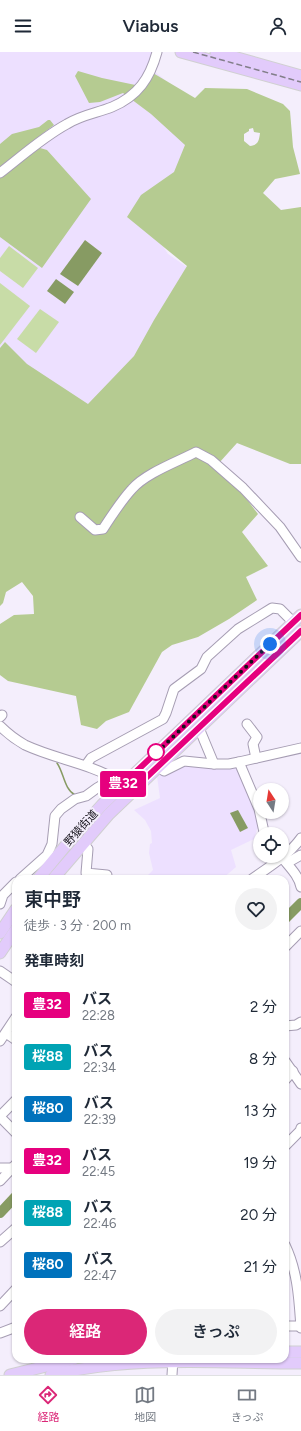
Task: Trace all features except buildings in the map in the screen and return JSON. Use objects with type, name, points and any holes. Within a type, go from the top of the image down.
[{"type":"main road","points":[[181,52],[301,85]]},
{"type":"main road","points":[[216,52],[301,76]]},
{"type":"main road","name":"野猿街道","points":[[39,875],[43,865],[102,805],[278,637],[299,625]]},
{"type":"main road","name":"野猿街道","points":[[55,875],[109,814],[123,785],[158,767],[290,642],[299,625]]},
{"type":"main road","points":[[278,637],[286,635],[290,637],[290,642]]},
{"type":"main road","points":[[1,930],[12,915]]},
{"type":"main road","points":[[0,954],[12,936]]},
{"type":"main road","points":[[289,1352],[301,1352]]},
{"type":"main road","points":[[10,1375],[58,1363]]},
{"type":"main road","points":[[51,1375],[104,1365],[132,1363]]},
{"type":"main road","points":[[289,1363],[301,1363]]},
{"type":"street","points":[[0,173],[58,128],[77,118],[112,106],[133,94],[142,85],[150,73],[157,52]]},
{"type":"street","points":[[80,517],[95,530],[103,529],[133,488],[170,465],[196,452],[211,460],[243,488],[280,527],[301,557]]},
{"type":"street","points":[[86,765],[91,758],[163,719],[174,689],[201,669],[207,657],[238,629],[272,608],[280,609],[299,625]]},
{"type":"street","points":[[247,724],[257,737],[253,744],[256,758]]},
{"type":"street","points":[[0,726],[14,738],[25,744],[86,765],[123,785]]},
{"type":"street","points":[[199,728],[214,764]]},
{"type":"street","points":[[158,767],[164,771],[184,761],[229,764],[301,748]]},
{"type":"street","points":[[239,762],[259,809],[263,827]]},
{"type":"street","points":[[27,875],[43,865],[51,849],[55,816],[58,812],[75,799],[86,796],[97,788],[123,785]]},
{"type":"street","points":[[289,853],[301,838]]},
{"type":"street","points":[[83,843],[88,849],[86,873],[107,875]]},
{"type":"street","points":[[289,858],[301,855]]},
{"type":"street","points":[[258,875],[277,863]]},
{"type":"street","points":[[287,863],[295,872],[300,885]]},
{"type":"street","points":[[0,904],[3,895],[12,886]]},
{"type":"street","points":[[289,943],[301,931]]},
{"type":"street","points":[[0,971],[12,979]]},
{"type":"street","points":[[0,1041],[12,1023]]},
{"type":"street","points":[[6,1033],[12,1037]]},
{"type":"street","points":[[289,1066],[301,1084]]},
{"type":"street","points":[[289,1076],[293,1071]]},
{"type":"street","points":[[12,1104],[0,1117],[12,1129]]},
{"type":"street","points":[[289,1142],[301,1128]]},
{"type":"street","points":[[0,1168],[12,1166]]},
{"type":"street","points":[[1,1179],[12,1168]]},
{"type":"street","points":[[0,1242],[12,1232]]},
{"type":"street","points":[[289,1257],[295,1276],[300,1301],[301,1327],[289,1326]]},
{"type":"street","points":[[0,1306],[12,1293]]},
{"type":"street","points":[[0,1333],[12,1329]]},
{"type":"street","points":[[172,1375],[173,1363]]},
{"type":"shaded area","points":[[0,52],[151,52],[152,55],[149,67],[209,116],[151,228],[168,254],[197,274],[109,432],[0,381]]},
{"type":"shaded area","points":[[78,71],[102,78],[145,87],[153,73],[195,98],[205,88],[247,89],[283,104],[290,111],[293,147],[300,174],[275,179],[263,193],[281,210],[301,207],[301,464],[290,464],[237,443],[219,463],[258,514],[242,532],[268,566],[246,577],[257,600],[229,619],[198,637],[172,645],[162,652],[129,712],[106,721],[97,729],[81,725],[76,696],[8,681],[0,675],[0,624],[14,615],[34,614],[33,596],[22,582],[6,592],[3,603],[0,606],[0,348],[5,342],[27,364],[88,404],[134,356],[187,266],[127,217],[141,195],[174,172],[185,145],[151,114],[123,93],[100,102],[89,103],[75,76]],"holes":[[[253,128],[254,132],[260,133],[258,142],[250,146],[244,141],[244,134],[249,131],[249,129]]]},
{"type":"shaded area","points":[[50,120],[54,125],[25,147],[31,154],[40,148],[47,150],[91,199],[42,268],[0,237],[0,144],[12,134],[39,127]]},
{"type":"shaded area","points":[[85,240],[102,253],[78,286],[60,274]]},
{"type":"shaded area","points":[[9,246],[38,268],[23,288],[0,271],[0,258]]},
{"type":"shaded area","points":[[56,279],[74,292],[65,304],[47,291]]},
{"type":"shaded area","points":[[0,283],[30,306],[0,345]]},
{"type":"shaded area","points":[[40,309],[59,322],[36,353],[17,339]]},
{"type":"shaded area","points":[[178,765],[237,766],[252,795],[253,819],[258,819],[260,827],[253,827],[253,839],[231,850],[236,867],[227,875],[148,875],[153,870],[149,853],[150,844],[152,843],[151,831],[145,820],[134,810],[160,798],[157,776]]},
{"type":"shaded area","points":[[238,810],[248,828],[240,832],[230,813]]},
{"type":"waterway","points":[[57,763],[66,785],[75,795]]},
{"type":"waterway","points":[[289,915],[301,903]]},
{"type":"waterway","points":[[0,1213],[12,1200]]},
{"type":"railway","points":[[193,52],[301,82]]},
{"type":"bus line","name":"豊32","points":[[301,615],[123,784],[131,792],[301,631]]},
{"type":"route","points":[[156,752],[152,757],[270,644]]}]
